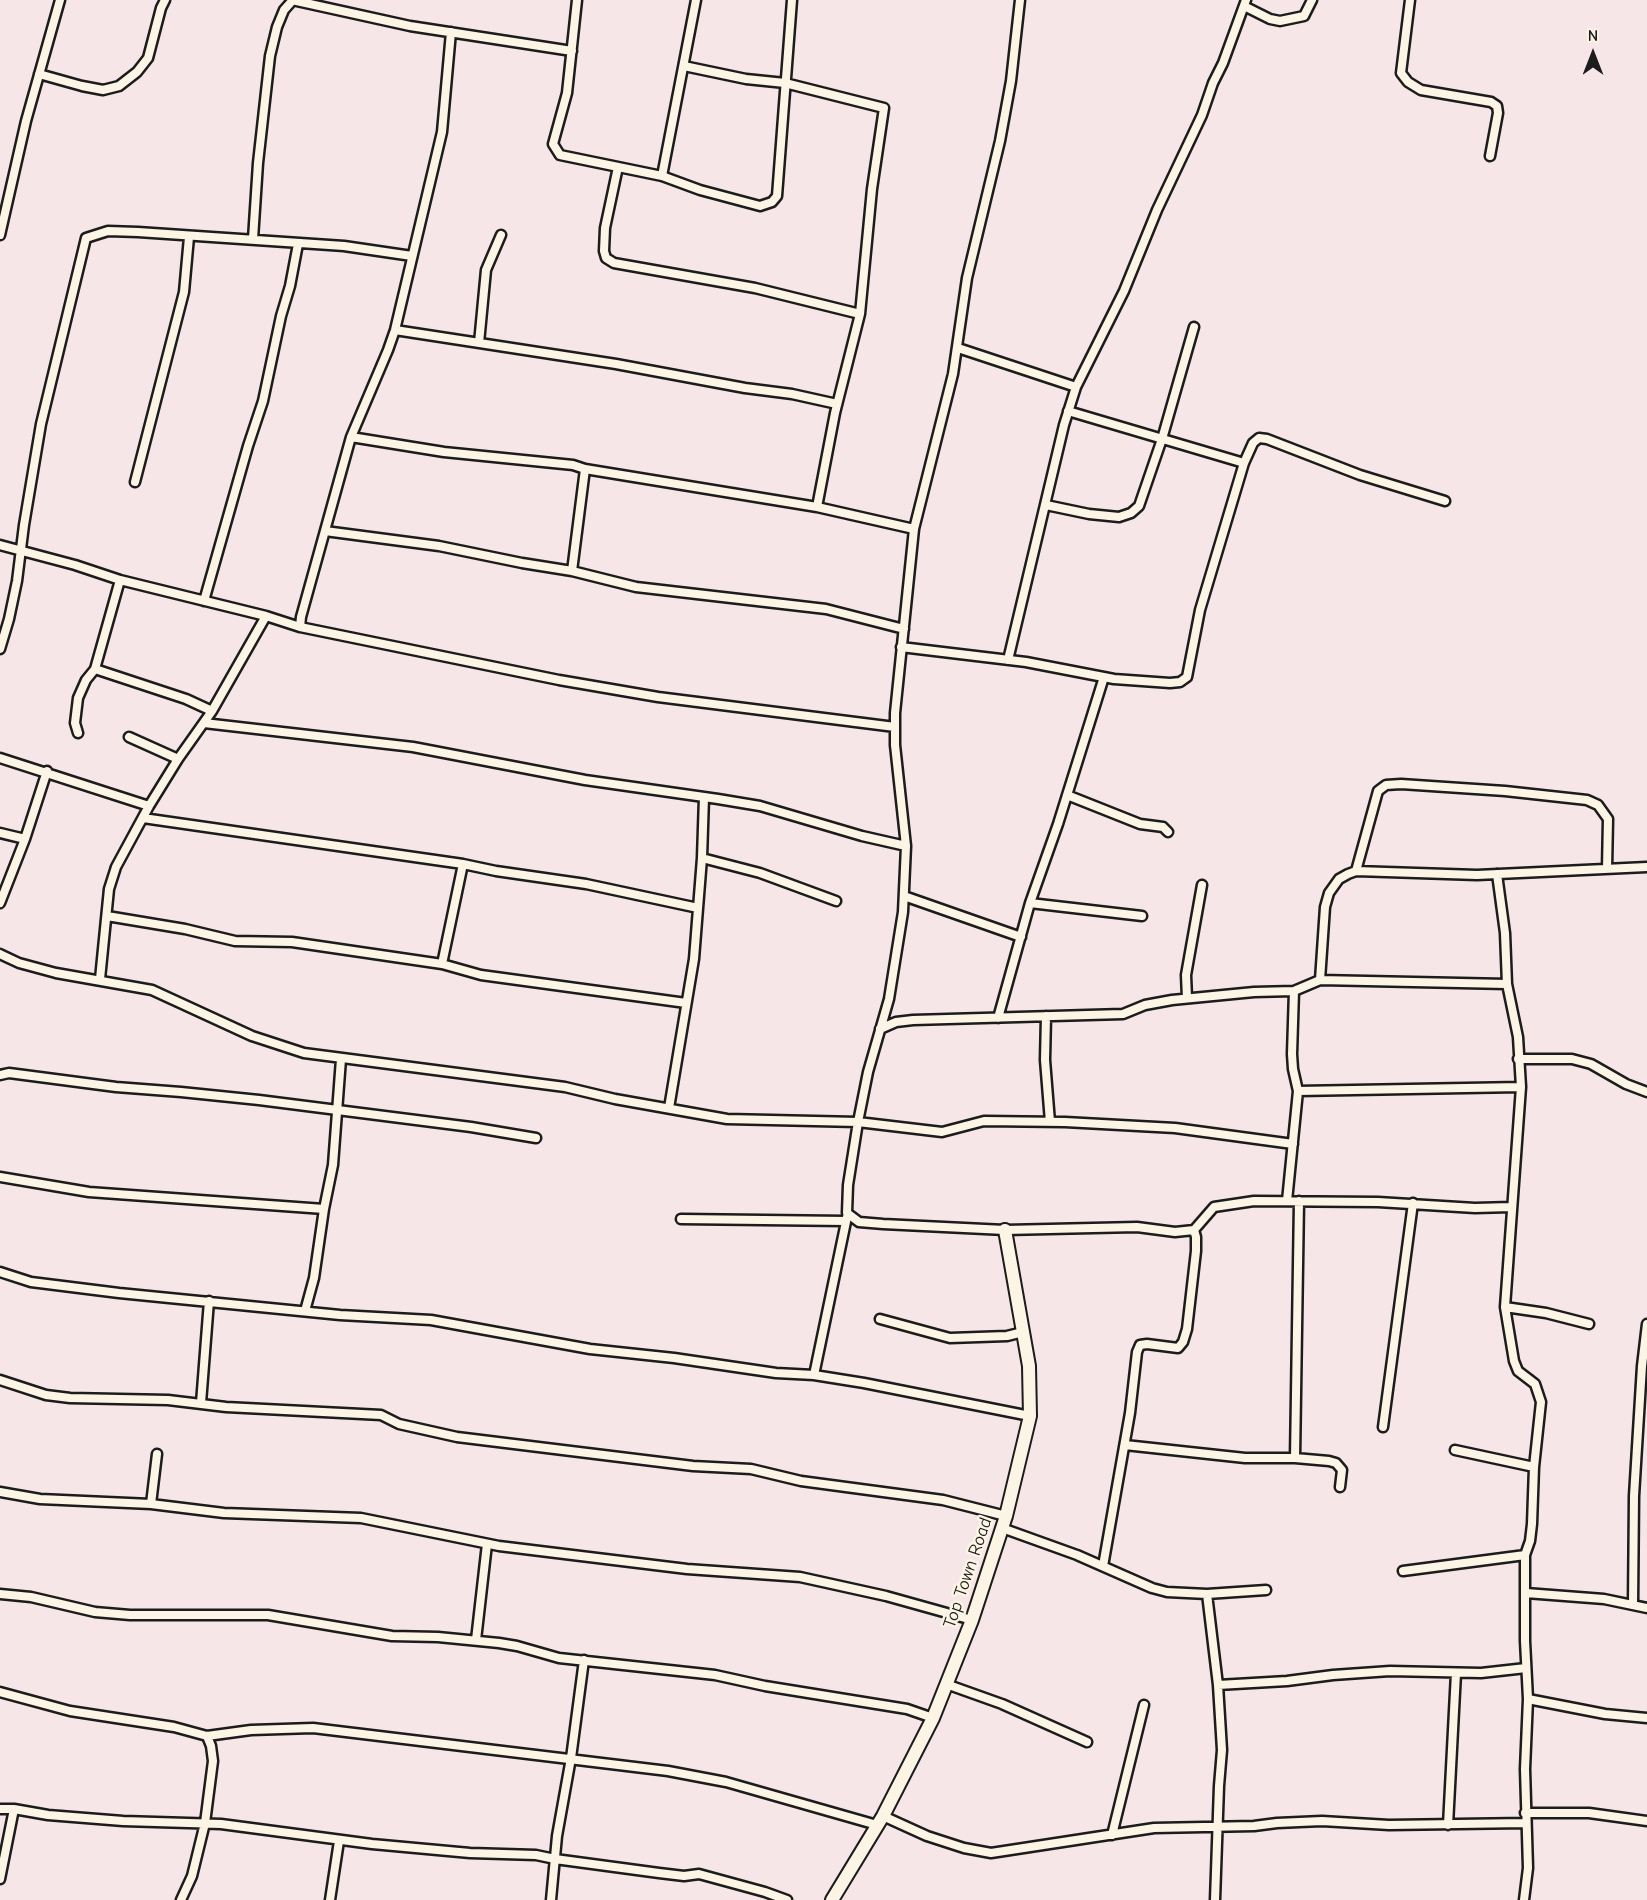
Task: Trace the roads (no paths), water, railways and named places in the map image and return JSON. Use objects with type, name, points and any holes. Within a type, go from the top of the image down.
[{"type":"street","points":[[0,235],[39,74],[60,0]]},
{"type":"street","points":[[39,74],[103,90],[120,86],[137,72],[148,58],[165,0]]},
{"type":"street","points":[[253,239],[258,163],[270,56],[277,27],[284,10],[292,0],[382,20],[572,51]]},
{"type":"street","points":[[577,0],[567,93],[553,144],[555,150],[560,155],[662,177],[760,206],[772,202],[777,196],[792,0]]},
{"type":"street","points":[[662,177],[696,0]]},
{"type":"street","points":[[814,1375],[846,1217],[848,1185],[858,1122],[868,1072],[889,999],[904,896],[906,846],[895,727],[914,529],[958,348],[967,278],[1005,114],[1020,0]]},
{"type":"street","points":[[1008,660],[1068,411],[1076,387],[1124,291],[1157,210],[1202,115],[1245,3],[1270,19],[1280,21],[1304,16],[1312,0]]},
{"type":"street","points":[[1410,0],[1401,74],[1408,82],[1421,90],[1491,102],[1497,106],[1498,113],[1490,156]]},
{"type":"street","points":[[300,627],[351,436],[388,350],[394,330],[442,132],[451,32]]},
{"type":"street","points":[[684,66],[746,79],[785,82],[884,108],[872,189],[860,314],[837,404],[818,507]]},
{"type":"street","points":[[618,167],[605,228],[604,251],[606,258],[614,263],[755,288],[860,314]]},
{"type":"street","points":[[1,645],[9,619],[22,551],[24,525],[41,424],[86,238],[108,231],[253,239],[344,246],[412,256]]},
{"type":"street","points":[[479,343],[486,270],[501,235]]},
{"type":"street","points":[[135,483],[184,292],[189,237]]},
{"type":"street","points":[[204,601],[263,401],[298,244]]},
{"type":"street","points":[[1046,505],[1089,514],[1119,517],[1131,513],[1139,506],[1162,439],[1194,327]]},
{"type":"street","points":[[394,330],[616,364],[745,388],[792,394],[837,404]]},
{"type":"street","points":[[958,348],[1076,387]]},
{"type":"street","points":[[1068,411],[1244,464]]},
{"type":"street","points":[[351,436],[444,452],[551,462],[818,507],[914,529]]},
{"type":"street","points":[[901,647],[1008,660],[1104,676],[1180,682],[1186,677],[1200,610],[1244,464],[1253,443],[1259,438],[1267,439],[1360,475],[1445,501]]},
{"type":"street","points":[[572,571],[585,469]]},
{"type":"street","points":[[325,531],[439,546],[572,571],[636,587],[826,609],[903,628]]},
{"type":"street","points":[[0,545],[75,565],[120,580],[266,616],[300,627],[559,680],[669,698],[895,727]]},
{"type":"street","points":[[78,733],[75,723],[78,698],[86,680],[95,669],[120,580]]},
{"type":"street","points":[[100,980],[109,889],[116,867],[149,806],[178,759],[212,711],[266,616]]},
{"type":"street","points":[[95,669],[186,699],[212,711]]},
{"type":"street","points":[[998,1018],[1030,903],[1104,676]]},
{"type":"street","points":[[204,723],[413,747],[585,780],[760,806],[862,836],[906,846]]},
{"type":"street","points":[[129,737],[178,759]]},
{"type":"street","points":[[0,758],[47,771],[149,806]]},
{"type":"street","points":[[0,903],[25,839],[47,771]]},
{"type":"street","points":[[1356,871],[1378,791],[1386,785],[1401,784],[1505,791],[1587,801],[1598,805],[1608,819],[1607,869]]},
{"type":"street","points":[[1067,795],[1140,824],[1163,827],[1168,832]]},
{"type":"street","points":[[669,1108],[694,958],[704,797]]},
{"type":"street","points":[[143,818],[463,864],[586,884],[698,908]]},
{"type":"street","points":[[0,833],[25,839]]},
{"type":"street","points":[[702,858],[760,873],[836,901]]},
{"type":"street","points":[[442,964],[463,864]]},
{"type":"street","points":[[1320,980],[1325,907],[1329,893],[1339,879],[1356,871],[1497,874],[1647,867]]},
{"type":"street","points":[[1497,874],[1505,933],[1507,984],[1518,1037],[1521,1086],[1505,1307],[1514,1361],[1518,1371],[1535,1384],[1541,1402],[1534,1467],[1532,1524],[1525,1555],[1528,1868],[1524,1900]]},
{"type":"street","points":[[1187,998],[1186,975],[1202,885]]},
{"type":"street","points":[[904,896],[1021,937]]},
{"type":"street","points":[[1030,903],[1142,916]]},
{"type":"street","points":[[107,916],[185,929],[235,941],[292,942],[442,964],[490,976],[686,1002]]},
{"type":"street","points":[[0,954],[19,963],[56,973],[163,994],[209,1018],[274,1045],[304,1053],[544,1084],[727,1119],[858,1122],[942,1132],[984,1121],[1050,1122],[1175,1128],[1293,1144]]},
{"type":"street","points":[[880,1029],[896,1022],[913,1020],[1123,1014],[1145,1005],[1187,998],[1294,991],[1320,980],[1507,984]]},
{"type":"street","points":[[1287,1201],[1298,1091],[1292,1054],[1294,991]]},
{"type":"street","points":[[1046,1016],[1045,1060],[1050,1122]]},
{"type":"street","points":[[305,1311],[314,1278],[333,1165],[341,1059]]},
{"type":"street","points":[[1518,1059],[1582,1061],[1626,1084],[1647,1092]]},
{"type":"street","points":[[0,1075],[9,1073],[98,1085],[336,1110],[471,1127],[536,1138]]},
{"type":"street","points":[[1298,1091],[1521,1086]]},
{"type":"street","points":[[0,1177],[109,1194],[324,1209]]},
{"type":"street","points":[[1295,1458],[1295,1334],[1299,1201]]},
{"type":"street","points":[[681,1219],[846,1217],[860,1222],[1005,1230],[1111,1227],[1175,1232],[1194,1230],[1214,1207],[1246,1202],[1413,1203],[1475,1208],[1511,1207]]},
{"type":"street","points":[[1383,1427],[1413,1203]]},
{"type":"street","name":"Top Town Road","points":[[832,1900],[880,1821],[933,1718],[972,1620],[1004,1522],[1030,1416],[1029,1366],[1005,1230]]},
{"type":"street","points":[[1103,1566],[1125,1445],[1137,1352],[1140,1345],[1178,1348],[1183,1342],[1187,1329],[1196,1251],[1194,1230]]},
{"type":"street","points":[[0,1272],[31,1282],[351,1316],[431,1320],[590,1349],[674,1358],[776,1373],[814,1375],[1030,1416]]},
{"type":"street","points":[[201,1403],[209,1301]]},
{"type":"street","points":[[1505,1307],[1546,1313],[1589,1324]]},
{"type":"street","points":[[880,1319],[950,1338],[1007,1336],[1023,1332]]},
{"type":"street","points":[[1633,1605],[1634,1496],[1642,1366],[1647,1324]]},
{"type":"street","points":[[0,1380],[46,1395],[109,1400],[168,1400],[268,1410],[381,1415],[399,1424],[457,1437],[693,1466],[751,1469],[801,1481],[943,1500],[1004,1522],[1042,1541],[1152,1588],[1167,1592],[1207,1594],[1266,1590]]},
{"type":"street","points":[[1125,1445],[1245,1458],[1295,1458],[1336,1463],[1342,1470],[1340,1487]]},
{"type":"street","points":[[1455,1450],[1534,1467]]},
{"type":"street","points":[[151,1504],[157,1454]]},
{"type":"street","points":[[0,1492],[40,1499],[151,1504],[224,1513],[361,1518],[486,1544],[687,1569],[800,1577],[972,1620]]},
{"type":"street","points":[[476,1640],[486,1544]]},
{"type":"street","points":[[1403,1571],[1525,1555]]},
{"type":"street","points":[[1526,1593],[1604,1599],[1647,1608]]},
{"type":"street","points":[[0,1594],[31,1597],[95,1612],[130,1616],[268,1615],[392,1636],[476,1640],[517,1646],[558,1658],[715,1675],[765,1686],[907,1709],[933,1718]]},
{"type":"street","points":[[1207,1594],[1218,1685],[1222,1750],[1215,1900]]},
{"type":"street","points":[[551,1900],[584,1660]]},
{"type":"street","points":[[1218,1685],[1390,1671],[1504,1672],[1526,1668]]},
{"type":"street","points":[[1448,1825],[1456,1673]]},
{"type":"street","points":[[946,1684],[1002,1704],[1087,1742]]},
{"type":"street","points":[[0,1692],[69,1712],[165,1725],[207,1736],[251,1730],[314,1728],[668,1771],[726,1782],[880,1821],[964,1848],[990,1853],[1154,1828],[1322,1821],[1389,1825],[1526,1823]]},
{"type":"street","points":[[1528,1699],[1584,1710],[1647,1718]]},
{"type":"street","points":[[1112,1835],[1144,1705]]},
{"type":"street","points":[[181,1900],[192,1876],[205,1823],[213,1761],[207,1736]]},
{"type":"street","points":[[0,1809],[90,1819],[249,1826],[339,1841],[470,1853],[536,1855],[684,1876],[699,1874],[788,1900]]},
{"type":"street","points":[[0,1879],[14,1809]]},
{"type":"street","points":[[1526,1813],[1589,1813],[1647,1821]]},
{"type":"street","points":[[330,1900],[339,1841]]}]
